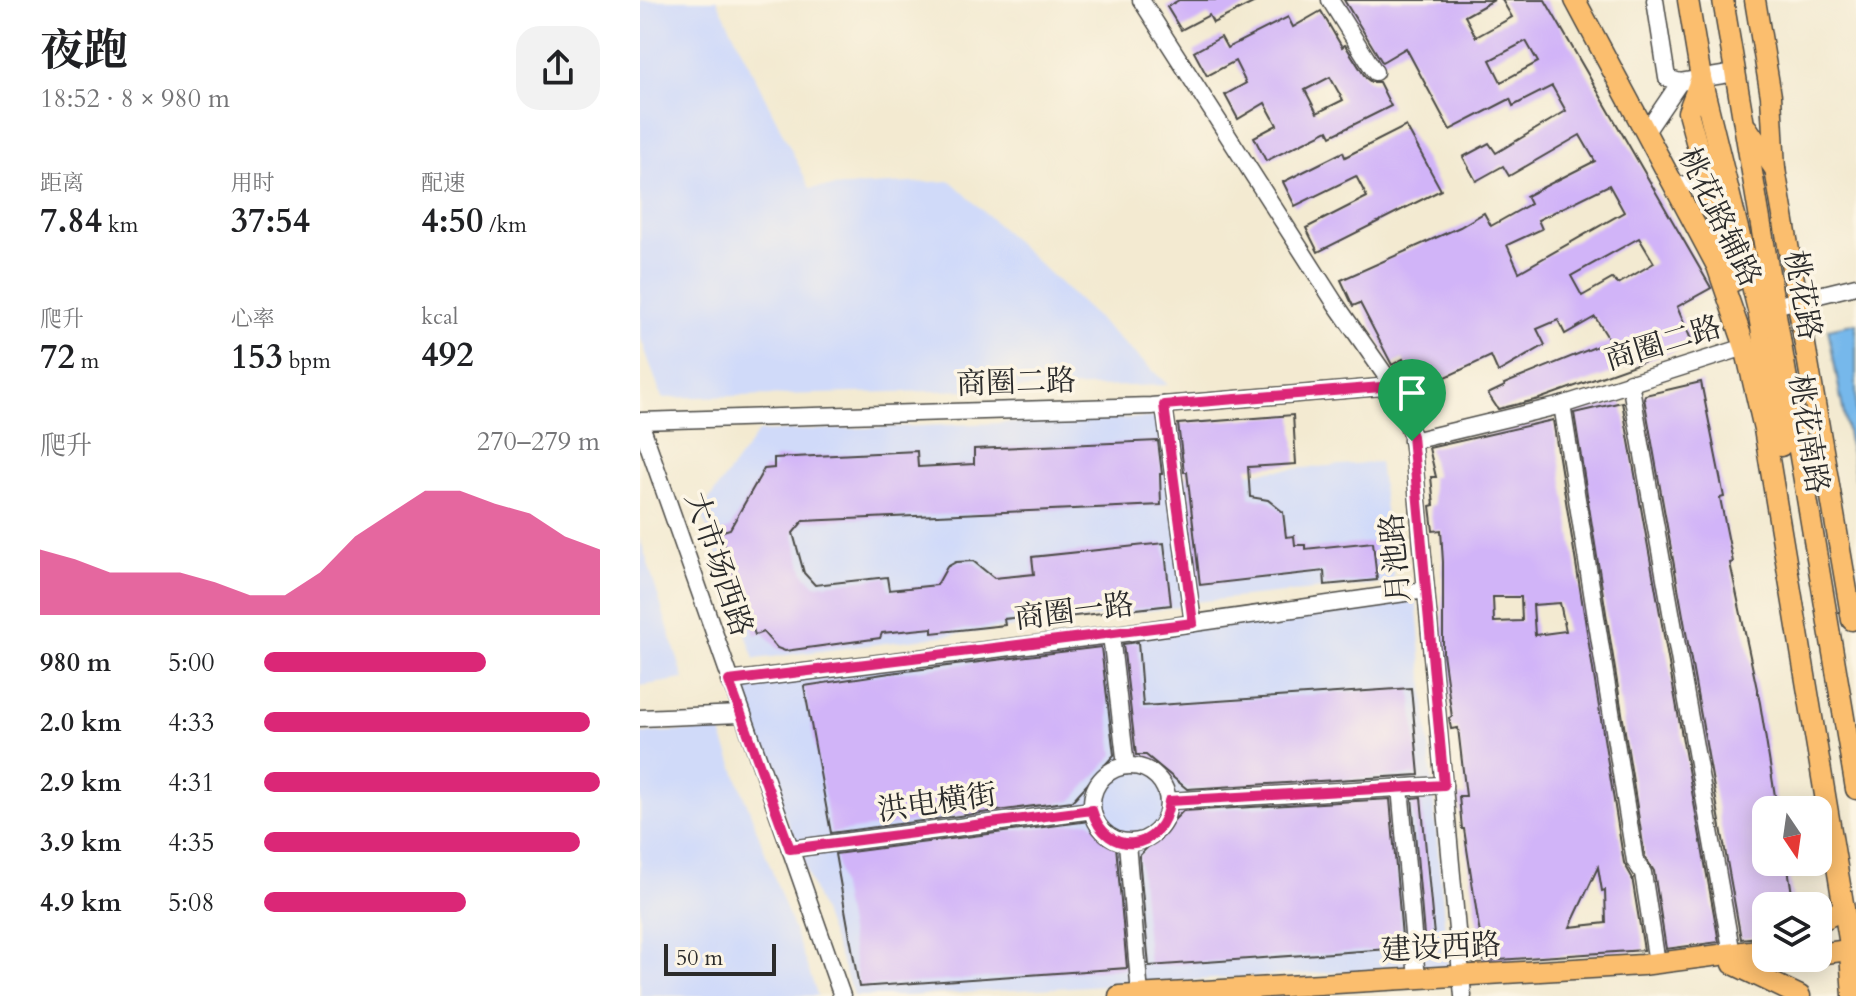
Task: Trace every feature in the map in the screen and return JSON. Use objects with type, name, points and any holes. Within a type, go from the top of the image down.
[{"type":"main road","name":"桃花路辅路","points":[[1575,0],[1717,266],[1745,347],[1764,429],[1844,909],[1853,941],[1853,996]]},
{"type":"main road","name":"桃花南路","points":[[1688,0],[1701,78],[1758,310],[1815,598],[1853,941]]},
{"type":"main road","name":"桃花路","points":[[1723,0],[1774,306],[1815,598],[1856,789]]},
{"type":"main road","points":[[1755,0],[1771,96],[1775,169],[1851,587],[1854,622]]},
{"type":"main road","points":[[1701,78],[1688,112],[1815,598],[1854,622]]},
{"type":"main road","points":[[1743,123],[1775,169]]},
{"type":"main road","points":[[1832,915],[1844,909]]},
{"type":"main road","points":[[1832,942],[1853,941]]},
{"type":"main road","points":[[1832,949],[1853,941]]},
{"type":"main road","name":"建设西路","points":[[1301,996],[1642,976],[1752,953]]},
{"type":"main road","points":[[1732,959],[1800,996]]},
{"type":"main road","name":"建设西路","points":[[1130,995],[1417,979],[1462,986],[1657,963],[1752,959]]},
{"type":"street","name":"月池路","points":[[1141,0],[1335,303],[1393,386],[1412,441],[1462,986]]},
{"type":"street","points":[[1330,0],[1375,72]]},
{"type":"street","points":[[1655,0],[1667,78],[1680,82],[1735,73]]},
{"type":"street","points":[[1646,132],[1680,82]]},
{"type":"street","points":[[1675,187],[1706,179]]},
{"type":"street","points":[[1774,306],[1856,286]]},
{"type":"street","name":"商圈二路","points":[[1412,441],[1562,405],[1745,347]]},
{"type":"street","points":[[1630,382],[1732,959]]},
{"type":"street","name":"商圈二路","points":[[640,421],[1164,405],[1393,386]]},
{"type":"street","points":[[1164,405],[1193,623]]},
{"type":"street","points":[[1562,405],[1635,861],[1643,873],[1657,963]]},
{"type":"street","name":"大市场西路","points":[[640,421],[842,996]]},
{"type":"street","name":"商圈一路","points":[[729,681],[1111,635],[1426,590]]},
{"type":"street","points":[[1111,635],[1126,766]]},
{"type":"street","points":[[640,718],[741,714]]},
{"type":"street","points":[[1126,766],[1150,771],[1166,789],[1169,801],[1162,826],[1153,836],[1141,842],[1114,840],[1103,833],[1095,822],[1092,810],[1096,786],[1114,769],[1126,766]]},
{"type":"street","points":[[1169,801],[1444,785]]},
{"type":"street","points":[[1400,787],[1417,979]]},
{"type":"street","name":"洪电横街","points":[[790,849],[1092,810]]},
{"type":"street","points":[[1127,843],[1130,995]]},
{"type":"shaded area","points":[[640,0],[717,0],[810,188],[951,181],[1168,385],[662,398],[640,336]]},
{"type":"shaded area","points":[[1161,417],[1187,606],[755,659],[701,511],[758,432]]},
{"type":"shaded area","points":[[1379,462],[1394,582],[1194,602],[1179,478]]},
{"type":"shaded area","points":[[640,538],[684,679],[640,686]]},
{"type":"shaded area","points":[[1416,596],[1448,966],[906,996],[854,996],[736,687]]},
{"type":"shaded area","points":[[720,730],[818,996],[640,996],[640,733]]},
{"type":"water","points":[[1856,323],[1856,480],[1828,329]]},
{"type":"building","points":[[1179,0],[1259,0],[1213,23],[1209,15],[1181,30],[1167,7]]},
{"type":"building","points":[[1344,0],[1494,0],[1465,16],[1476,37],[1512,17],[1502,0],[1545,0],[1711,288],[1677,307],[1693,344],[1539,399],[1498,409],[1488,394],[1504,384],[1610,341],[1595,317],[1565,334],[1558,320],[1537,329],[1545,345],[1498,372],[1491,356],[1418,390],[1403,359],[1392,365],[1360,303],[1353,306],[1341,280],[1460,227],[1484,213],[1491,226],[1530,204],[1526,196],[1595,161],[1580,135],[1509,176],[1503,166],[1476,181],[1463,157],[1489,143],[1496,153],[1566,111],[1552,86],[1513,106],[1510,99],[1450,130],[1406,48],[1382,62]],"holes":[[[1526,41],[1538,62],[1501,82],[1490,60]],[[1609,185],[1624,212],[1519,272],[1507,245],[1542,229],[1538,220]],[[1639,238],[1654,263],[1618,284],[1612,279],[1582,296],[1571,276]]]},
{"type":"building","points":[[1321,11],[1342,47],[1345,45],[1366,78],[1379,82],[1391,106],[1331,136],[1328,130],[1266,161],[1254,137],[1277,125],[1265,103],[1238,119],[1225,95],[1246,83],[1235,61],[1207,76],[1194,52],[1221,37],[1227,48],[1288,17],[1293,27]],"holes":[[[1330,77],[1343,100],[1317,113],[1305,90]]]},
{"type":"building","points":[[1406,126],[1441,190],[1318,252],[1306,228],[1367,197],[1356,176],[1295,206],[1283,182],[1343,152],[1345,157]]},
{"type":"building","points":[[1701,382],[1724,497],[1720,498],[1733,562],[1730,563],[1760,703],[1775,796],[1752,796],[1752,876],[1789,876],[1792,892],[1752,892],[1752,938],[1741,939],[1645,395]]},
{"type":"building","points":[[1622,402],[1719,942],[1666,949],[1654,871],[1645,857],[1574,413]]},
{"type":"building","points":[[1293,415],[1296,464],[1248,467],[1250,497],[1268,500],[1283,512],[1286,537],[1294,536],[1295,545],[1305,545],[1305,549],[1373,542],[1377,580],[1325,585],[1324,571],[1200,585],[1187,472],[1184,472],[1178,424]]},
{"type":"building","points":[[1553,420],[1624,863],[1632,877],[1644,950],[1484,961],[1462,829],[1459,796],[1466,796],[1458,728],[1451,729],[1449,718],[1452,717],[1443,653],[1441,530],[1433,531],[1431,477],[1436,477],[1429,448]],"holes":[[[1493,597],[1521,597],[1522,621],[1494,622]],[[1560,603],[1566,631],[1535,635],[1533,605]],[[1598,867],[1602,891],[1605,890],[1606,923],[1570,927]]]},
{"type":"building","points":[[1158,441],[1162,474],[1161,505],[803,521],[793,533],[804,573],[815,585],[887,577],[889,590],[937,585],[947,567],[956,562],[973,561],[994,578],[1034,574],[1032,557],[1164,543],[1171,605],[1050,619],[1050,614],[1004,619],[1005,625],[932,633],[932,628],[882,633],[880,638],[785,651],[777,648],[763,632],[755,635],[720,532],[730,529],[764,469],[774,468],[774,458],[917,451],[918,467],[974,464],[974,449]]},
{"type":"building","points":[[1138,642],[1143,706],[1411,688],[1419,775],[1187,789],[1146,755],[1136,755],[1123,644]]},
{"type":"building","points":[[1101,647],[1114,755],[1072,801],[831,833],[804,686]]},
{"type":"building","points":[[1421,797],[1435,946],[1425,947],[1412,798]]},
{"type":"building","points":[[1390,799],[1403,948],[1149,966],[1139,856],[1183,811]]},
{"type":"building","points":[[1089,821],[1116,846],[1127,968],[859,987],[835,854]]},
{"type":"route","points":[[1393,386],[1412,441],[1444,785],[1169,801],[1162,826],[1153,836],[1141,842],[1114,840],[1103,833],[1095,822],[1092,810],[790,849],[729,681],[1193,623],[1164,405],[1393,386]]}]
